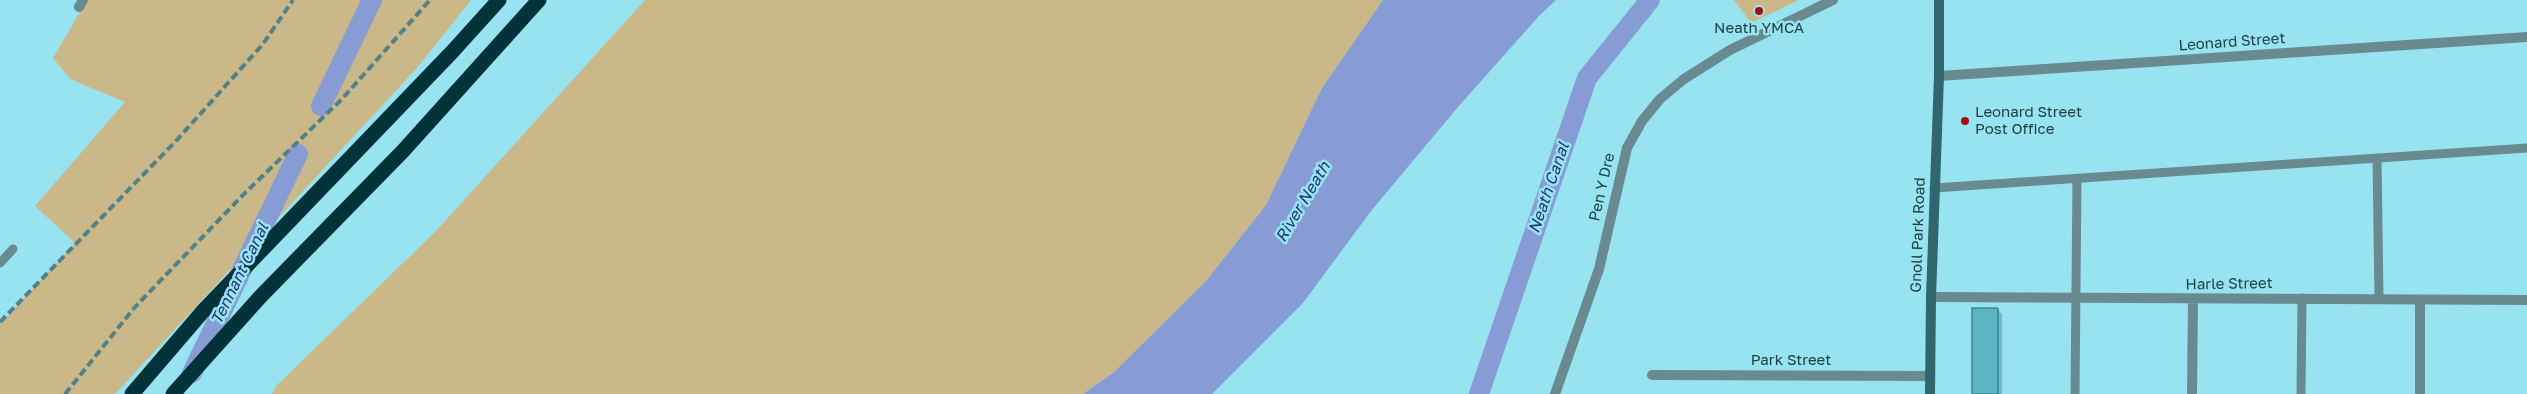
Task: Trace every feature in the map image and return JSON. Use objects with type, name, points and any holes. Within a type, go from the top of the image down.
[{"type":"highway","points":[[132,394],[204,310],[452,52],[499,0]]},
{"type":"highway","points":[[177,389],[242,317],[403,151],[539,0]]},
{"type":"main road","name":"Gnoll Park Road","points":[[1930,394],[1934,188],[1939,76],[1939,0]]},
{"type":"street","name":"Pen Y Dre","points":[[1555,394],[1599,269],[1627,148],[1642,121],[1660,98],[1684,79],[1730,50],[1833,0]]},
{"type":"street","name":"Leonard Street","points":[[1939,76],[2527,37]]},
{"type":"street","name":"Harle Street","points":[[1931,297],[2527,300]]},
{"type":"street","points":[[2192,394],[2193,299]]},
{"type":"street","points":[[2420,300],[2420,394]]},
{"type":"street","name":"Park Street","points":[[1652,374],[1930,376]]},
{"type":"lane","points":[[1934,188],[2527,148]]},
{"type":"lane","points":[[2377,158],[2380,299]]},
{"type":"lane","points":[[2075,394],[2077,179]]},
{"type":"lane","points":[[0,263],[13,250]]},
{"type":"lane","points":[[2301,394],[2302,298]]},
{"type":"shaded area","points":[[87,0],[471,0],[417,68],[115,394],[0,394],[0,324],[75,243],[35,206],[125,102],[70,79],[53,58]]},
{"type":"shaded area","points":[[645,0],[1383,0],[1322,88],[1266,205],[1206,281],[1113,373],[1083,394],[272,394],[277,385],[435,232]]},
{"type":"shaded area","name":"Neath YMCA","points":[[1734,0],[1799,0],[1751,23]]},
{"type":"water","name":"River Neath","points":[[1383,0],[1556,0],[1539,16],[1458,107],[1371,211],[1303,303],[1212,394],[1083,394],[1113,373],[1206,281],[1266,205],[1322,88]]},
{"type":"building","points":[[1972,308],[1998,308],[1998,394],[1972,394]]},
{"type":"waterway","name":"Tennant Canal","points":[[321,106],[372,0]]},
{"type":"waterway","name":"Neath Canal","points":[[1479,394],[1587,78],[1650,0]]},
{"type":"waterway","name":"Tennant Canal","points":[[192,373],[298,154]]},
{"type":"railway","points":[[0,322],[176,141],[263,44],[293,0]]},
{"type":"railway","points":[[65,394],[135,307],[243,195],[342,99],[430,0]]},
{"type":"place","name":"Neath YMCA","points":[[1759,11]]},
{"type":"place","name":"Leonard Street Post Office","points":[[1965,121]]}]
